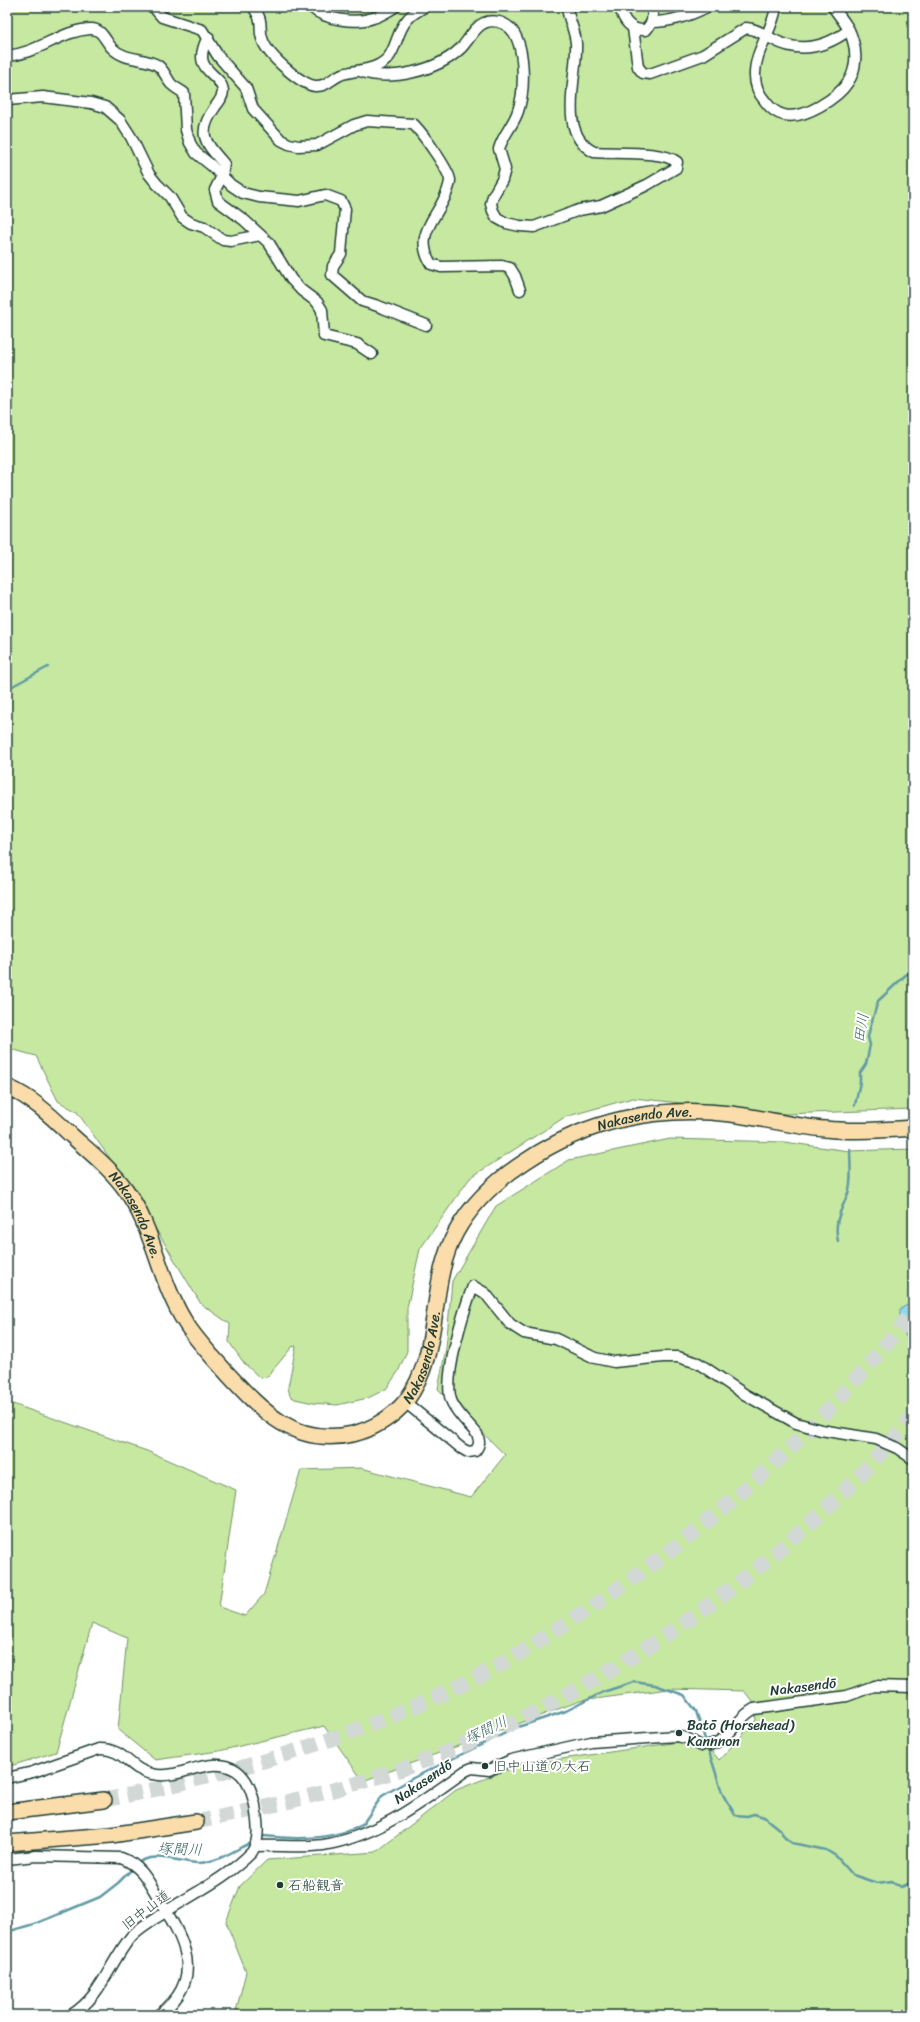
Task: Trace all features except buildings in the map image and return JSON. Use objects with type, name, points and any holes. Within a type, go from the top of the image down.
[{"type":"highway","name":"Nakasendo Ave.","points":[[7,1086],[36,1103],[97,1158],[126,1190],[143,1222],[172,1298],[184,1322],[207,1351],[265,1412],[287,1427],[298,1431],[334,1437],[364,1431],[383,1422],[405,1402],[417,1382],[425,1363],[442,1268],[455,1233],[476,1204],[496,1183],[515,1168],[559,1141],[596,1126],[617,1120],[639,1115],[685,1111],[734,1114],[826,1129],[872,1131],[913,1128]]},
{"type":"highway","points":[[7,1812],[58,1807],[104,1800]]},
{"type":"highway","points":[[7,1807],[58,1807]]},
{"type":"highway","points":[[7,1844],[118,1835],[196,1822]]},
{"type":"street","points":[[157,7],[156,10],[162,17],[202,30],[208,37],[218,56],[246,88],[253,109],[281,140],[289,144],[298,146],[317,145],[354,125],[367,121],[413,124],[437,156],[450,180],[446,196],[427,227],[425,246],[426,255],[431,264],[441,267],[502,266],[510,268],[515,276],[520,290]]},
{"type":"street","points":[[253,7],[262,23],[262,40],[267,50],[303,82],[314,86],[323,85],[340,75],[372,68],[386,59],[391,53],[402,26],[407,19],[424,7]]},
{"type":"street","points":[[311,7],[318,14],[329,17],[364,20],[374,18],[395,7]]},
{"type":"street","points":[[360,71],[370,74],[391,76],[405,75],[416,72],[457,52],[483,23],[489,21],[506,25],[513,31],[520,48],[522,61],[519,109],[499,149],[505,169],[491,204],[497,218],[506,223],[534,227],[579,210],[601,206],[647,185],[676,168],[677,162],[673,158],[661,156],[594,152],[585,148],[579,140],[572,114],[576,44],[567,7]]},
{"type":"street","points":[[620,7],[625,22],[633,28],[646,30],[652,22],[653,7]]},
{"type":"street","points":[[652,22],[666,22],[682,18],[707,7]]},
{"type":"street","points":[[776,7],[775,16],[755,65],[755,77],[758,90],[770,108],[784,116],[796,116],[818,107],[843,89],[854,70],[855,54],[849,30],[833,7]]},
{"type":"street","points":[[633,28],[638,67],[643,73],[650,74],[704,55],[746,28],[762,32],[782,44],[810,48],[825,45],[849,30]]},
{"type":"street","points":[[7,56],[31,51],[63,35],[92,29],[99,31],[112,48],[125,58],[156,64],[160,67],[171,84],[184,93],[186,130],[190,143],[196,153],[243,193],[254,196],[299,201],[325,195],[341,201],[345,209],[341,254],[333,266],[332,275],[362,301],[426,325]]},
{"type":"street","points":[[208,37],[203,54],[203,63],[207,71],[222,87],[223,94],[209,116],[204,130],[204,137],[207,145],[224,164],[222,176],[215,190],[218,201],[260,234],[276,252],[291,279],[319,306],[322,310],[324,336],[357,344],[372,354]]},
{"type":"street","points":[[7,100],[43,97],[91,103],[105,107],[120,120],[131,136],[149,174],[156,184],[170,196],[182,217],[191,223],[204,227],[223,240],[231,241],[260,234]]},
{"type":"street","points":[[405,1402],[468,1452],[475,1451],[479,1447],[480,1440],[451,1400],[449,1387],[461,1321],[473,1286],[485,1293],[510,1324],[524,1333],[556,1339],[595,1358],[614,1362],[678,1357],[698,1363],[744,1394],[796,1424],[821,1430],[876,1439],[897,1448],[913,1459]]},
{"type":"street","name":"Nakasendō","points":[[256,1845],[299,1847],[323,1845],[374,1830],[416,1805],[465,1771],[472,1768],[489,1770],[511,1760],[591,1742],[676,1736],[705,1745],[721,1741],[743,1716],[754,1709],[847,1696],[874,1686],[913,1687]]},
{"type":"street","points":[[7,1778],[33,1772],[84,1754],[108,1749],[125,1757],[141,1770],[158,1776],[172,1775],[203,1766],[224,1764],[240,1774],[247,1782],[253,1796],[258,1833],[256,1845]]},
{"type":"street","name":"旧中山道","points":[[71,2015],[83,2008],[95,1994],[129,1939],[166,1910],[215,1882],[245,1859],[256,1845]]},
{"type":"street","points":[[7,1859],[36,1856],[121,1858],[137,1866],[166,1910],[183,1940],[187,1967],[183,1986],[178,1995],[160,2015]]},
{"type":"green space","points":[[7,7],[913,7],[913,1109],[786,1114],[633,1098],[565,1117],[470,1178],[420,1249],[407,1308],[407,1351],[398,1372],[386,1389],[368,1398],[337,1405],[313,1403],[295,1399],[290,1396],[288,1387],[296,1346],[292,1347],[267,1377],[260,1378],[244,1363],[229,1342],[230,1324],[201,1304],[133,1191],[77,1112],[58,1101],[36,1056],[7,1048]]},
{"type":"green space","points":[[670,1139],[784,1142],[849,1151],[913,1149],[913,2015],[235,2015],[246,1972],[226,1922],[240,1886],[267,1860],[376,1852],[456,1790],[520,1765],[686,1741],[697,1748],[711,1750],[719,1760],[756,1720],[753,1702],[744,1691],[669,1689],[580,1701],[363,1781],[324,1726],[219,1751],[155,1760],[118,1730],[127,1638],[92,1623],[56,1752],[7,1767],[7,1402],[147,1451],[236,1490],[219,1607],[245,1616],[264,1594],[301,1470],[361,1468],[471,1497],[505,1455],[438,1389],[446,1348],[452,1281],[496,1206],[569,1160]]},
{"type":"water","points":[[913,1302],[913,1343],[906,1337],[902,1328],[900,1309]]},
{"type":"waterway","points":[[7,689],[48,667]]},
{"type":"waterway","name":"田川","points":[[855,1105],[860,1082],[860,1073],[866,1064],[870,1045],[868,1037],[878,1001],[913,968]]},
{"type":"waterway","name":"田川","points":[[838,1241],[837,1226],[839,1214],[850,1185],[850,1149]]},
{"type":"waterway","name":"塚間川","points":[[261,1838],[264,1836],[314,1838],[339,1834],[351,1830],[362,1825],[382,1796],[413,1778],[518,1727],[566,1711],[603,1692],[634,1682],[655,1685],[684,1695],[696,1711],[721,1790],[724,1798],[735,1815],[747,1816],[754,1814],[764,1817],[780,1830],[785,1838],[792,1843],[826,1850],[836,1856],[853,1875],[877,1883],[892,1881],[901,1887],[913,1882]]},
{"type":"waterway","name":"塚間川","points":[[136,1865],[149,1858],[165,1858],[197,1863],[212,1861],[226,1856],[252,1842]]},
{"type":"waterway","name":"塚間川","points":[[7,1932],[37,1923],[100,1897],[118,1883],[133,1868]]},
{"type":"tunnel","points":[[104,1800],[196,1780],[241,1768],[330,1739],[374,1723],[472,1680],[521,1652],[606,1597],[655,1562],[748,1486],[793,1445],[835,1402],[913,1311]]},
{"type":"tunnel","points":[[196,1822],[303,1798],[356,1784],[408,1767],[477,1739],[547,1706],[616,1667],[683,1623],[747,1576],[808,1525],[863,1472],[913,1416]]},
{"type":"place","name":"Batō (Horsehead) Kannnon","points":[[679,1733]]},
{"type":"place","name":"旧中山道の大石","points":[[485,1766]]},
{"type":"place","name":"石船観音","points":[[280,1885]]}]
